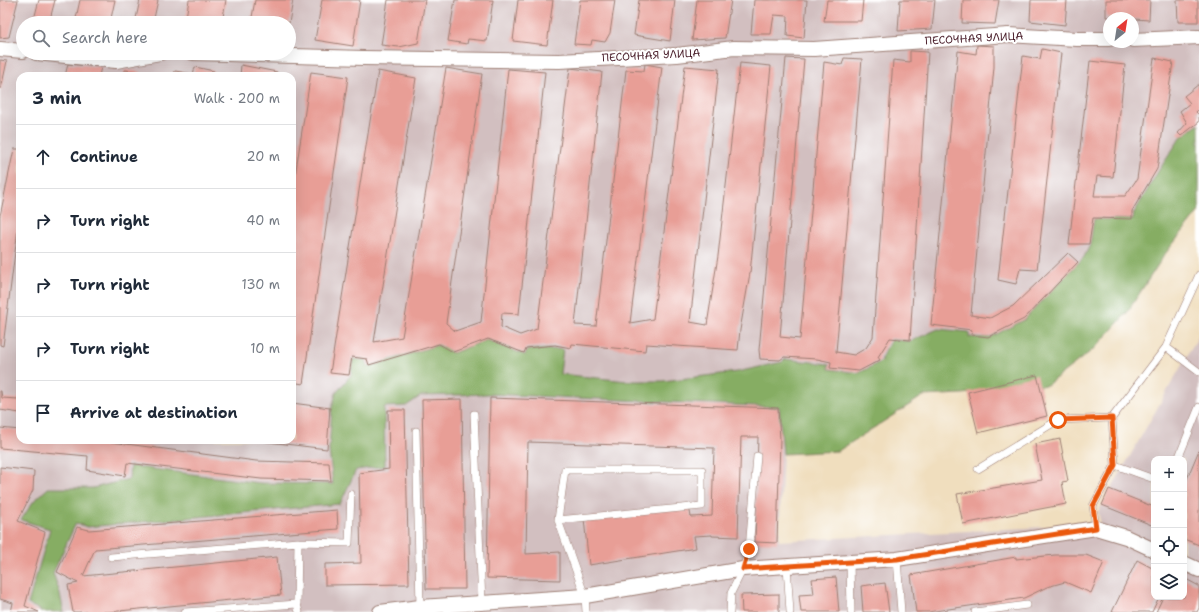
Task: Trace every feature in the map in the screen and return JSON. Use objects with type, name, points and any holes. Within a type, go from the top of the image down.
[{"type":"street","name":"ПЕСОЧНАЯ УЛИЦА","points":[[296,56],[559,60],[677,56],[734,48],[821,49],[1008,34],[1077,39],[1103,39]]},
{"type":"street","points":[[1139,40],[1199,37]]},
{"type":"street","points":[[0,48],[16,50]]},
{"type":"street","points":[[106,60],[122,60]]},
{"type":"street","points":[[380,612],[420,607],[585,596],[743,569],[897,559],[1096,528],[1126,537],[1151,549]]},
{"type":"street","points":[[1186,564],[1199,570]]},
{"type":"lane","points":[[1096,528],[1093,506],[1115,465],[1112,418],[1166,347],[1199,275]]},
{"type":"lane","points":[[1166,347],[1199,372]]},
{"type":"lane","points":[[1179,456],[1199,407]]},
{"type":"lane","points":[[474,414],[482,604]]},
{"type":"lane","points":[[978,470],[1058,420],[1112,418]]},
{"type":"lane","points":[[416,431],[420,607]]},
{"type":"lane","points":[[730,612],[731,593],[743,569],[749,549],[757,456]]},
{"type":"lane","points":[[1115,465],[1151,478]]},
{"type":"lane","points":[[558,520],[702,506],[702,470],[565,470],[558,520],[585,596],[586,612]]},
{"type":"lane","points":[[111,557],[298,542],[349,543],[351,494]]},
{"type":"lane","points":[[298,542],[297,604],[299,612]]},
{"type":"lane","points":[[897,559],[901,612]]},
{"type":"lane","points":[[850,561],[851,612]]},
{"type":"lane","points":[[787,566],[790,612]]},
{"type":"lane","points":[[185,612],[297,604]]},
{"type":"lane","points":[[975,612],[1027,604]]},
{"type":"shaded area","points":[[0,0],[1199,0],[1199,124],[1181,137],[1133,220],[1094,219],[1090,245],[1084,257],[1024,320],[989,338],[969,337],[969,332],[938,329],[911,341],[891,340],[883,361],[859,373],[829,369],[829,364],[782,362],[737,372],[663,381],[627,381],[559,374],[563,349],[525,355],[487,340],[453,353],[438,345],[368,367],[351,375],[336,393],[329,450],[333,484],[260,483],[130,466],[129,479],[93,488],[48,488],[21,520],[50,529],[28,604],[40,610],[40,612],[0,612]]},
{"type":"shaded area","points":[[1199,335],[1199,612],[64,612],[53,573],[76,523],[88,527],[340,504],[356,470],[385,466],[384,407],[406,406],[421,396],[489,394],[779,407],[783,454],[779,541],[1101,524],[1098,512]]},
{"type":"green space","points":[[1199,124],[1199,211],[1165,254],[1126,314],[1095,348],[1047,385],[962,394],[923,396],[838,451],[783,454],[779,407],[489,394],[421,396],[406,406],[384,407],[385,466],[356,470],[340,504],[87,527],[76,523],[53,573],[64,612],[40,612],[40,610],[28,604],[50,529],[21,520],[33,502],[48,488],[93,488],[129,479],[130,466],[260,483],[333,484],[329,450],[332,408],[336,393],[351,375],[353,359],[366,360],[368,367],[438,345],[453,353],[487,340],[525,355],[527,350],[563,349],[560,374],[627,381],[663,381],[737,372],[782,362],[785,359],[829,364],[829,369],[859,373],[882,361],[881,358],[891,340],[911,341],[938,329],[969,332],[969,337],[989,338],[1024,320],[1084,257],[1090,245],[1094,219],[1133,220],[1134,213],[1159,170],[1181,137]]},
{"type":"building","points":[[0,0],[18,0],[9,37],[0,38]]},
{"type":"building","points":[[39,0],[55,0],[51,16],[35,16]]},
{"type":"building","points":[[80,0],[115,0],[112,16],[77,16]]},
{"type":"building","points":[[140,0],[158,0],[155,16],[137,16]]},
{"type":"building","points":[[189,0],[226,0],[223,16],[186,16]]},
{"type":"building","points":[[255,0],[293,0],[290,16],[252,16]]},
{"type":"building","points":[[322,0],[360,0],[353,46],[315,40]]},
{"type":"building","points":[[388,0],[425,0],[418,43],[399,47],[381,45]]},
{"type":"building","points":[[455,0],[493,0],[487,41],[468,39],[467,44],[448,41]]},
{"type":"building","points":[[518,0],[553,0],[547,45],[513,41]]},
{"type":"building","points":[[580,0],[615,0],[610,33],[605,42],[592,40],[591,45],[574,44]]},
{"type":"building","points":[[639,0],[675,0],[670,41],[634,35]]},
{"type":"building","points":[[697,0],[731,0],[725,38],[692,40]]},
{"type":"building","points":[[754,0],[807,0],[804,38],[787,36],[788,16],[774,15],[771,34],[751,34]]},
{"type":"building","points":[[827,0],[863,0],[861,21],[824,21]]},
{"type":"building","points":[[900,0],[935,0],[932,29],[898,31]]},
{"type":"building","points":[[963,0],[999,0],[995,24],[962,23]]},
{"type":"building","points":[[1031,0],[1067,0],[1065,25],[1030,21]]},
{"type":"building","points":[[1106,0],[1150,0],[1149,20],[1139,19],[1139,12],[1106,12]]},
{"type":"building","points":[[1177,0],[1198,0],[1198,22],[1178,22]]},
{"type":"building","points":[[977,45],[994,46],[994,67],[971,315],[990,318],[1013,306],[1068,253],[1078,262],[1024,319],[988,337],[971,335],[972,330],[931,325],[958,51],[976,54]]},
{"type":"building","points":[[1042,49],[1061,53],[1037,270],[1020,269],[1016,284],[998,280],[1023,56],[1040,59]]},
{"type":"building","points":[[910,51],[928,52],[910,340],[890,338],[878,357],[880,360],[859,371],[830,368],[831,362],[817,359],[784,357],[780,360],[760,359],[759,350],[786,58],[804,59],[780,337],[800,339],[824,62],[842,65],[844,58],[862,59],[836,352],[854,355],[866,348],[873,337],[893,60],[910,62]]},
{"type":"building","points":[[1154,58],[1173,62],[1157,169],[1132,211],[1132,219],[1093,218],[1089,244],[1069,244],[1090,61],[1125,65],[1113,177],[1097,176],[1094,196],[1125,196],[1137,179]]},
{"type":"building","points":[[0,60],[7,61],[1,89],[0,89]]},
{"type":"building","points":[[740,63],[771,66],[750,273],[738,350],[646,344],[645,351],[572,344],[571,348],[555,345],[526,348],[524,353],[488,339],[453,352],[439,344],[369,365],[367,359],[352,357],[349,375],[330,373],[378,71],[416,78],[374,342],[402,337],[446,68],[482,74],[446,323],[455,331],[481,322],[508,69],[545,72],[519,314],[502,313],[501,327],[520,335],[537,329],[570,68],[602,72],[575,325],[596,326],[626,70],[644,71],[645,64],[662,67],[630,323],[653,319],[685,66],[719,69],[690,322],[707,325],[718,256]]},
{"type":"building","points":[[68,64],[101,67],[100,72],[66,72]]},
{"type":"building","points":[[241,65],[277,72],[240,72]]},
{"type":"building","points":[[195,67],[214,71],[214,72],[194,72]]},
{"type":"building","points":[[125,70],[140,72],[125,72]]},
{"type":"building","points":[[311,72],[348,77],[303,384],[296,383],[296,170]]},
{"type":"building","points":[[1199,84],[1199,109],[1196,112],[1199,115],[1199,122],[1181,136],[1178,133],[1187,123],[1180,111],[1190,103],[1184,96]]},
{"type":"building","points":[[14,149],[16,149],[16,244],[3,346],[0,345],[0,216]]},
{"type":"building","points":[[1037,375],[1047,416],[978,433],[968,392]]},
{"type":"building","points":[[0,391],[2,398],[16,399],[16,412],[0,410]]},
{"type":"building","points":[[490,398],[778,408],[780,439],[777,543],[755,542],[758,437],[741,437],[738,537],[712,535],[694,536],[696,548],[589,565],[584,519],[689,506],[691,517],[712,516],[714,448],[528,442],[526,554],[560,552],[560,580],[487,578]]},
{"type":"building","points":[[462,399],[465,589],[426,589],[422,400]]},
{"type":"building","points":[[296,404],[330,408],[327,449],[285,444],[296,444]]},
{"type":"building","points":[[388,410],[405,410],[409,584],[325,585],[325,564],[361,563],[359,473],[389,469]]},
{"type":"building","points":[[0,428],[16,430],[16,444],[126,444],[256,461],[329,463],[331,481],[261,479],[127,463],[125,476],[87,470],[88,456],[0,448]]},
{"type":"building","points":[[1060,439],[1068,481],[1062,482],[1066,504],[963,524],[957,494],[1042,480],[1035,444]]},
{"type":"building","points":[[1199,450],[1199,545],[1187,540],[1187,479]]},
{"type":"building","points":[[0,467],[34,471],[33,490],[18,521],[45,532],[25,606],[39,612],[11,612],[13,603],[0,599]]},
{"type":"building","points":[[1109,489],[1151,506],[1151,525],[1102,505]]},
{"type":"building","points":[[337,510],[338,529],[95,549],[83,576],[277,557],[281,595],[109,612],[73,612],[68,585],[78,583],[57,572],[77,527],[89,530]]},
{"type":"building","points":[[1055,555],[1086,555],[1104,562],[1091,593],[1065,582],[1047,587],[1024,598],[928,612],[916,612],[911,575],[1016,557],[1016,559]]},
{"type":"building","points":[[1137,560],[1151,567],[1151,600],[1158,600],[1152,612],[1112,612]]},
{"type":"building","points":[[836,577],[839,612],[801,612],[799,595],[814,594],[812,579]]},
{"type":"building","points":[[1187,580],[1199,586],[1199,608],[1197,612],[1156,612],[1162,600],[1187,600]]},
{"type":"building","points":[[885,583],[889,612],[863,612],[861,586]]},
{"type":"building","points":[[779,594],[779,612],[742,612],[741,595]]},
{"type":"route","points":[[749,549],[743,569],[897,559],[1096,528],[1093,506],[1115,465],[1112,418],[1058,420]]}]
